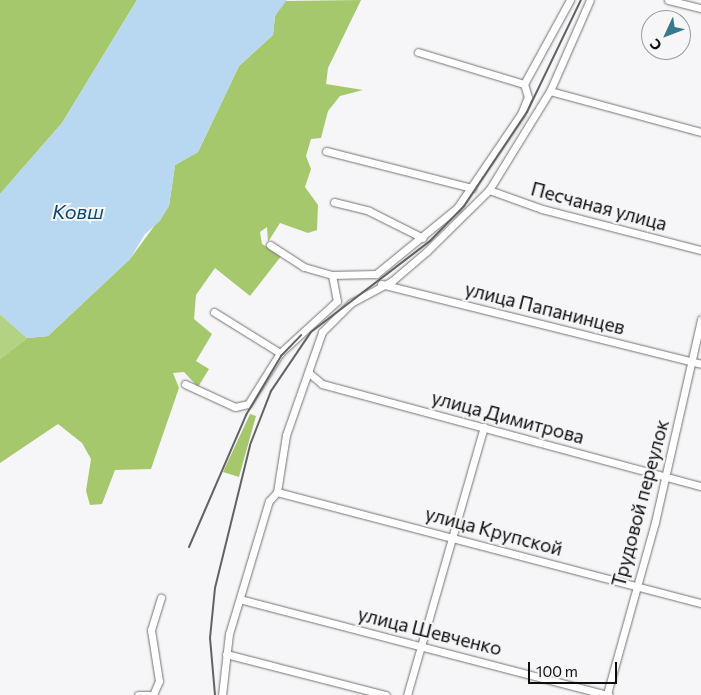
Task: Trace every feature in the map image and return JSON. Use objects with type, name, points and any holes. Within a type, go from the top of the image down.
[{"type":"street","points":[[270,245],[304,266],[332,276],[376,274],[444,222],[472,188],[521,114],[528,97],[524,84],[570,0]]},
{"type":"street","points":[[222,695],[226,654],[242,600],[257,538],[269,501],[278,492],[286,434],[309,373],[315,348],[328,323],[380,284],[392,281],[427,251],[490,190],[550,92],[590,0]]},
{"type":"street","points":[[668,0],[701,8]]},
{"type":"street","points":[[418,52],[524,84]]},
{"type":"street","points":[[550,92],[701,132]]},
{"type":"street","points":[[326,151],[472,188]]},
{"type":"street","name":"Песчаная улица","points":[[490,190],[542,209],[701,250]]},
{"type":"street","points":[[334,202],[375,214],[423,238]]},
{"type":"street","points":[[185,384],[235,407],[248,404],[280,353],[336,301],[332,276]]},
{"type":"street","name":"улица Папанинцев","points":[[380,284],[701,364]]},
{"type":"street","points":[[214,312],[280,353]]},
{"type":"street","name":"Трудовой переулок","points":[[608,694],[664,478],[701,319]]},
{"type":"street","name":"улица Димитрова","points":[[309,373],[322,384],[664,478],[701,486]]},
{"type":"street","points":[[407,695],[484,427]]},
{"type":"street","name":"улица Крупской","points":[[278,492],[453,536],[701,603]]},
{"type":"street","points":[[138,695],[153,695],[159,681],[151,630],[161,596]]},
{"type":"street","name":"улица Шевченко","points":[[242,600],[608,694]]},
{"type":"street","points":[[226,654],[386,695]]},
{"type":"green space","points":[[0,0],[137,0],[62,123],[0,194]]},
{"type":"green space","points":[[361,0],[328,68],[326,84],[363,90],[340,96],[328,111],[321,138],[311,139],[306,156],[311,169],[305,187],[318,205],[317,230],[308,233],[280,223],[268,242],[267,227],[260,232],[262,244],[282,255],[250,296],[215,268],[196,295],[194,319],[212,334],[196,361],[209,369],[198,387],[184,372],[173,373],[179,388],[151,469],[115,470],[102,504],[90,505],[86,491],[91,459],[82,443],[58,424],[0,463],[0,359],[27,338],[48,336],[130,259],[169,206],[175,165],[198,152],[239,66],[273,35],[275,16],[284,1]]},
{"type":"green space","points":[[0,314],[27,338],[0,359]]},
{"type":"green space","points":[[250,414],[256,416],[239,477],[223,472]]},
{"type":"water","name":"Ковш","points":[[137,0],[287,0],[275,16],[273,35],[239,66],[198,152],[175,165],[169,206],[160,221],[145,234],[130,259],[48,336],[27,338],[0,314],[0,194],[62,123]]},
{"type":"railway","points":[[215,695],[210,638],[215,588],[250,445],[271,391],[311,332],[430,241],[464,206],[527,112],[581,0]]},
{"type":"railway","points":[[189,547],[246,415],[281,356],[301,335]]}]
